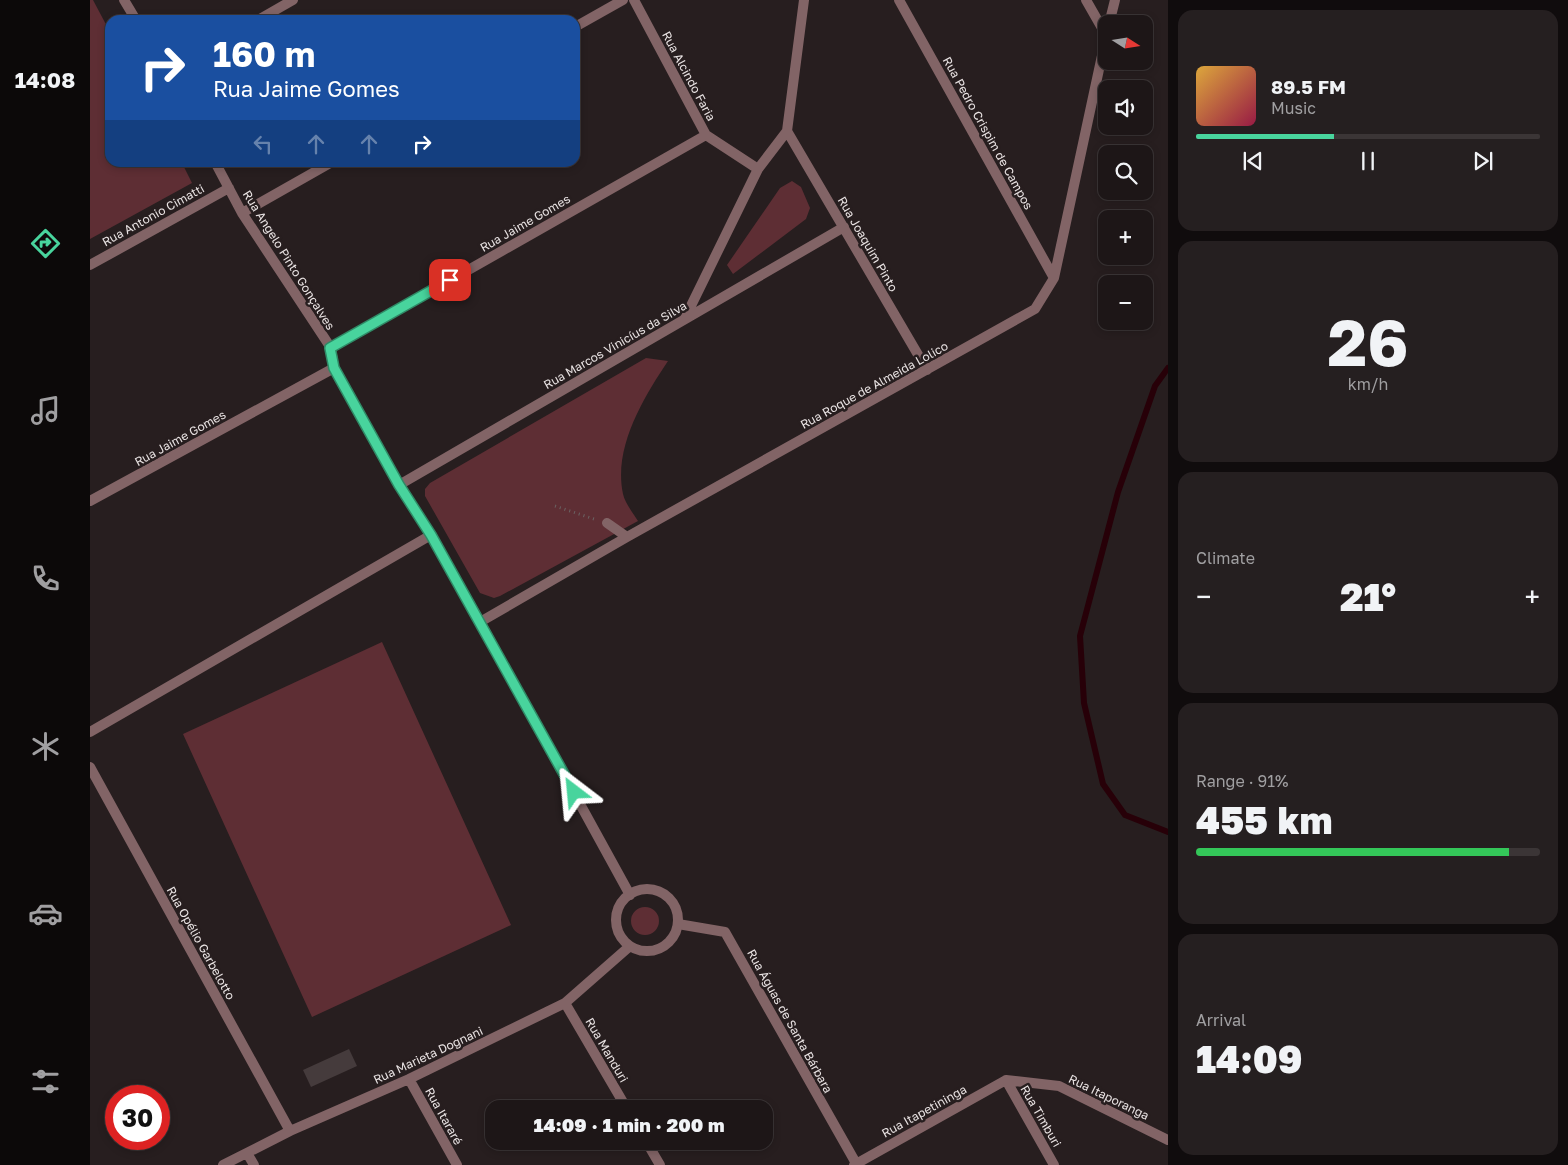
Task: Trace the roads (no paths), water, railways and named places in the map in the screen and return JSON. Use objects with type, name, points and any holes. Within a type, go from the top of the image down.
[{"type":"street","points":[[124,0],[133,15]]},
{"type":"street","points":[[267,15],[293,0]]},
{"type":"street","points":[[580,24],[623,0]]},
{"type":"street","name":"Rua Alcindo Faria","points":[[634,0],[706,135],[758,169]]},
{"type":"street","points":[[685,318],[758,169],[787,130],[804,0]]},
{"type":"street","name":"Rua Pedro Crispim de Campos","points":[[899,0],[1054,278]]},
{"type":"street","points":[[1086,0],[1098,22]]},
{"type":"street","points":[[1111,15],[1115,0]]},
{"type":"street","name":"Rua Roque de Almeida Lolico","points":[[480,622],[627,536],[1035,309],[1054,278],[1099,70]]},
{"type":"street","name":"Rua Joaquim Pinto","points":[[787,130],[927,370]]},
{"type":"street","name":"Rua Jaime Gomes","points":[[330,348],[706,135]]},
{"type":"street","name":"Rua Angelo Pinto Gonçalves","points":[[218,167],[242,213],[330,348],[334,368],[399,485],[431,535],[480,622],[630,895]]},
{"type":"street","points":[[242,213],[323,167]]},
{"type":"street","name":"Rua Antonio Cimatti","points":[[90,265],[229,188]]},
{"type":"street","name":"Rua Marcos Vinicíus da Silva","points":[[399,485],[844,227]]},
{"type":"street","name":"Rua Jaime Gomes","points":[[90,501],[334,368]]},
{"type":"street","points":[[606,523],[627,536]]},
{"type":"street","points":[[90,732],[431,535]]},
{"type":"street","name":"Rua Opélio Garbelotto","points":[[90,767],[290,1131]]},
{"type":"street","points":[[639,890],[659,892],[674,905],[678,924],[675,935],[660,949],[639,950],[630,946],[622,937],[617,926],[617,914],[622,903],[639,890]]},
{"type":"street","name":"Rua Águas de Santa Bárbara","points":[[678,924],[726,932],[856,1165]]},
{"type":"street","name":"Rua Marieta Dognani","points":[[223,1165],[290,1131],[409,1079],[565,1003],[630,946]]},
{"type":"street","name":"Rua Manduri","points":[[565,1003],[622,1100]]},
{"type":"street","name":"Rua Itararé","points":[[409,1079],[456,1165]]},
{"type":"street","name":"Rua Itapetininga","points":[[856,1165],[1006,1080]]},
{"type":"street","name":"Rua Itaporanga","points":[[1006,1080],[1060,1086],[1168,1140]]},
{"type":"street","name":"Rua Timburi","points":[[1006,1080],[1054,1165]]},
{"type":"street","points":[[651,1150],[660,1165]]},
{"type":"street","points":[[247,1153],[254,1165]]},
{"type":"waterway","points":[[1168,368],[1155,386],[1118,492],[1080,636],[1084,703],[1103,784],[1125,815],[1168,832]]}]
